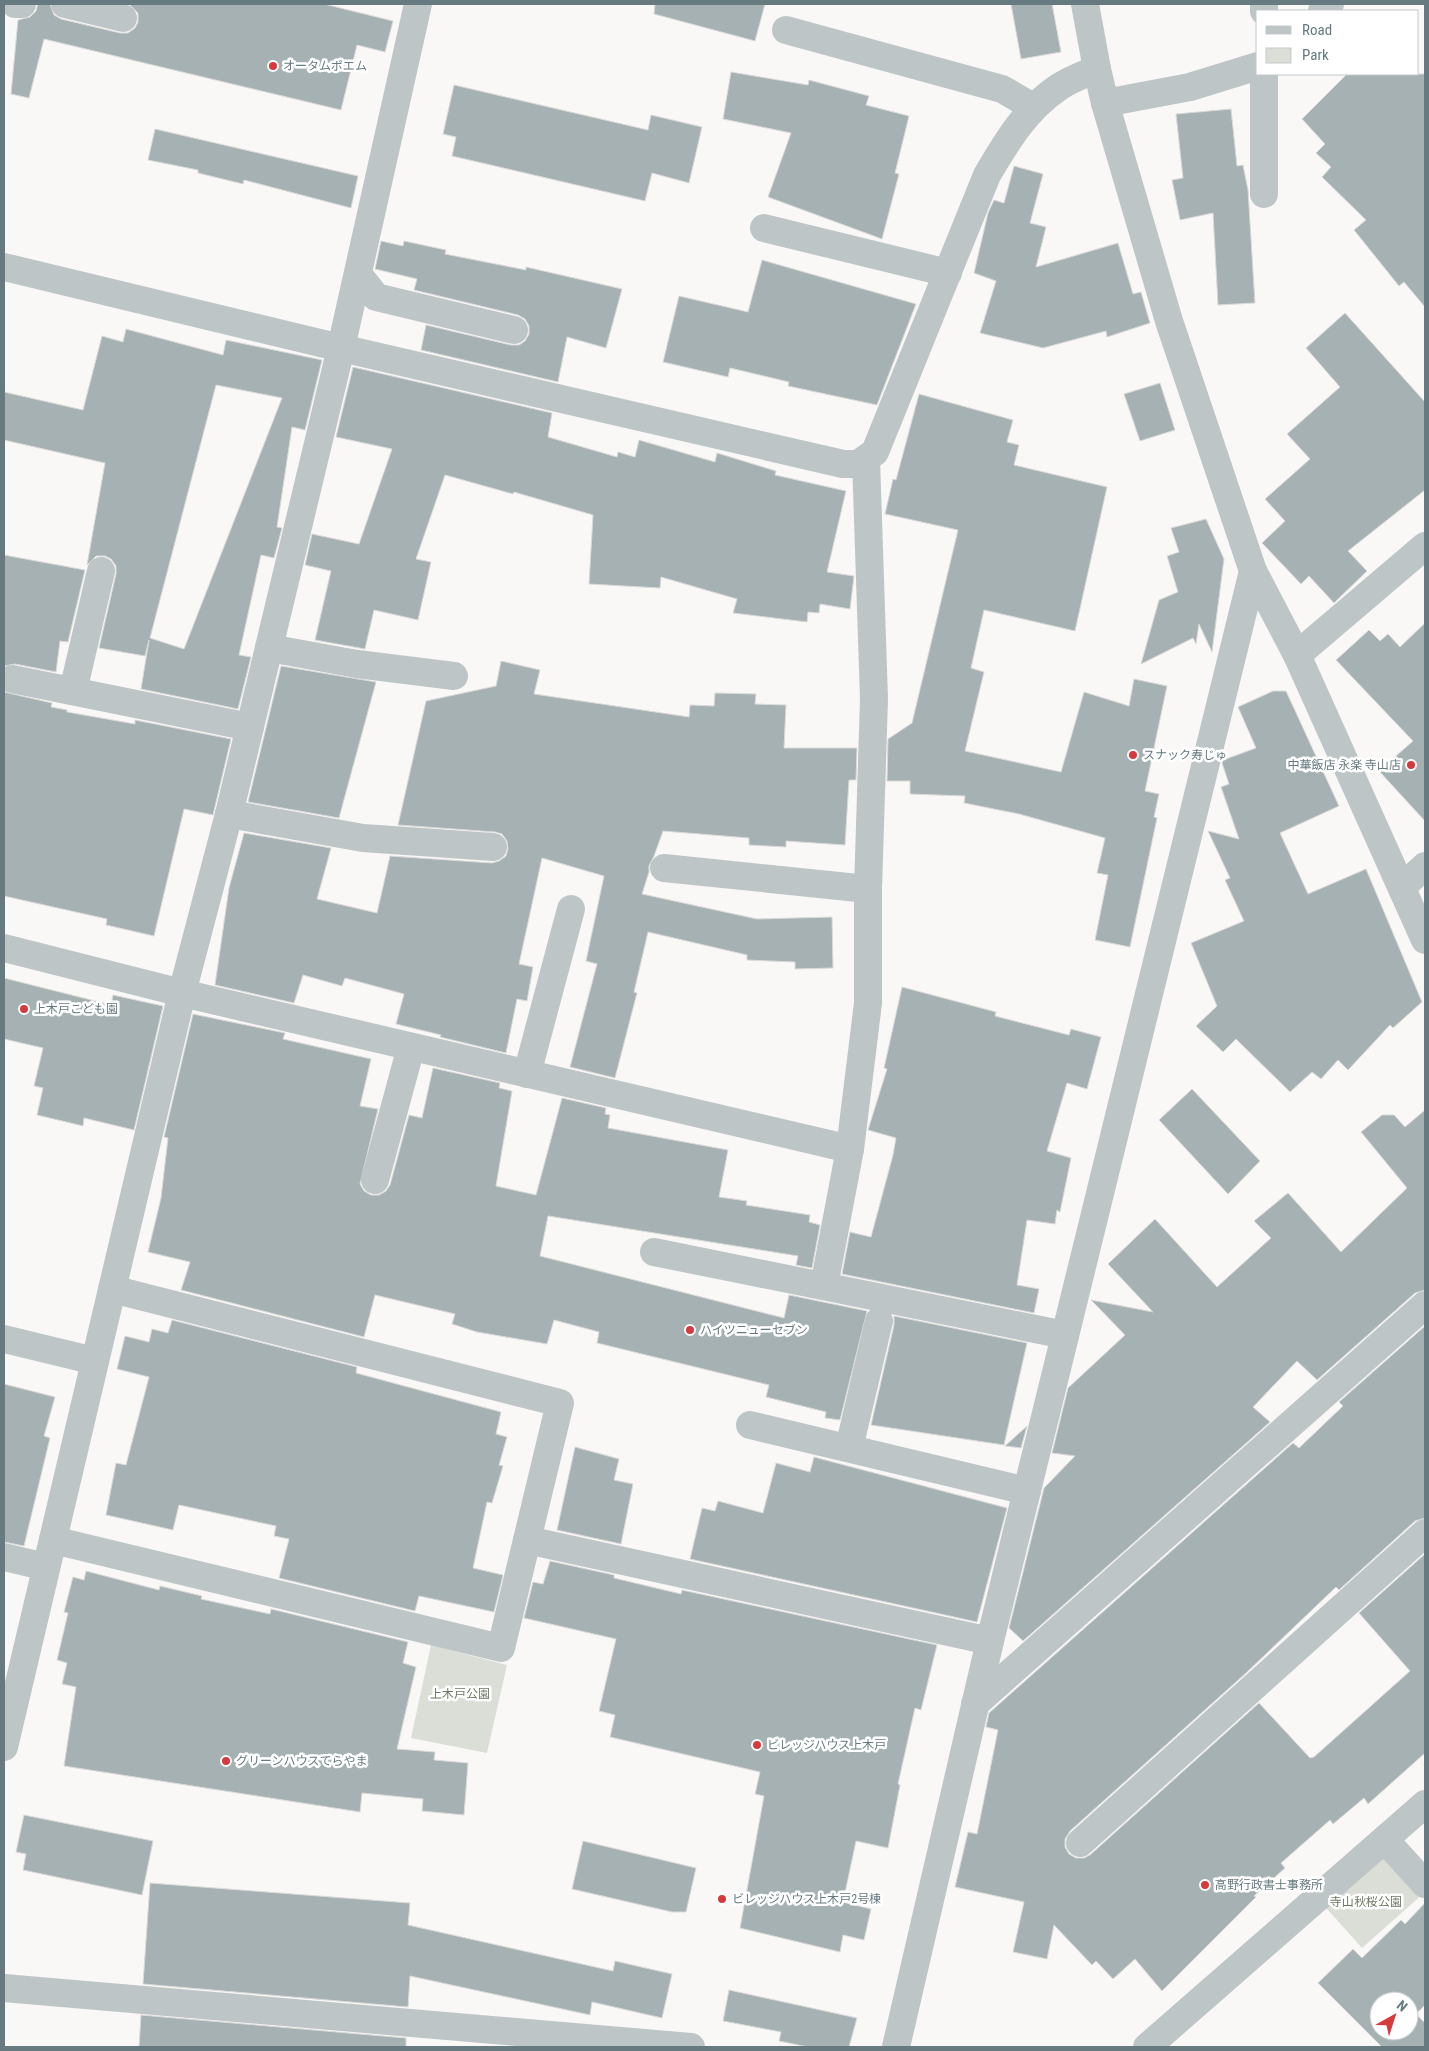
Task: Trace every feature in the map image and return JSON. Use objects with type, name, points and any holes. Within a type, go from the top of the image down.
[{"type":"street","points":[[15,4],[22,4]]},
{"type":"street","points":[[65,4],[123,18]]},
{"type":"street","points":[[4,1748],[182,993],[229,814],[341,348],[418,4]]},
{"type":"street","points":[[1085,4],[1105,103],[1169,321],[1253,571],[1297,655],[1425,940]]},
{"type":"street","points":[[786,30],[1002,89],[1033,107]]},
{"type":"street","points":[[1105,103],[1190,86],[1256,67]]},
{"type":"street","points":[[4,267],[341,348],[843,464],[858,464],[875,452],[987,175],[1010,137],[1033,107],[1060,86],[1097,68]]},
{"type":"street","points":[[1264,75],[1264,194]]},
{"type":"street","points":[[764,228],[948,272]]},
{"type":"street","points":[[358,274],[376,297],[514,330]]},
{"type":"street","points":[[824,1286],[850,1149],[868,1003],[868,889],[874,699],[866,459]]},
{"type":"street","points":[[1297,655],[1425,546]]},
{"type":"street","points":[[73,691],[101,571]]},
{"type":"street","points":[[896,2047],[990,1641],[1253,571]]},
{"type":"street","points":[[269,648],[357,664],[454,676]]},
{"type":"street","points":[[12,679],[250,727]]},
{"type":"street","points":[[229,814],[363,838],[493,847]]},
{"type":"street","points":[[1402,887],[1425,866]]},
{"type":"street","points":[[664,868],[868,889]]},
{"type":"street","points":[[527,1074],[571,909]]},
{"type":"street","points":[[4,948],[182,993],[850,1149]]},
{"type":"street","points":[[375,1180],[411,1047]]},
{"type":"street","points":[[654,1252],[1065,1335]]},
{"type":"street","points":[[53,1540],[501,1648],[560,1403],[112,1289]]},
{"type":"street","points":[[975,1704],[1425,1306]]},
{"type":"street","points":[[849,1448],[879,1321]]},
{"type":"street","points":[[4,1339],[95,1361]]},
{"type":"street","points":[[750,1425],[1027,1491]]},
{"type":"street","points":[[1080,1843],[1425,1533]]},
{"type":"street","points":[[527,1540],[990,1641]]},
{"type":"street","points":[[4,1557],[46,1567]]},
{"type":"street","points":[[1147,2047],[1425,1804]]},
{"type":"street","points":[[1385,1840],[1425,1884]]},
{"type":"street","points":[[4,1988],[437,2027],[681,2046]]},
{"type":"green space","name":"上木戸公園","points":[[431,1645],[507,1665],[487,1753],[411,1738]]},
{"type":"green space","name":"寺山秋桜公園","points":[[1385,1843],[1425,1892],[1362,1948],[1320,1901]]},
{"type":"building","points":[[38,4],[50,4],[54,15],[61,19],[120,33],[128,33],[135,28],[138,22],[138,13],[129,4],[324,4],[393,21],[385,52],[357,45],[341,110],[44,39],[29,98],[11,94],[18,20],[30,17],[36,11]]},
{"type":"building","points":[[655,4],[765,4],[755,41],[654,14]]},
{"type":"building","points":[[1011,4],[1052,4],[1061,52],[1021,59]]},
{"type":"building","points":[[731,72],[808,85],[809,80],[869,96],[866,105],[909,116],[895,173],[899,174],[882,239],[768,197],[791,133],[723,119]]},
{"type":"building","points":[[1425,74],[1425,307],[1404,282],[1399,286],[1354,230],[1366,220],[1322,177],[1331,167],[1316,153],[1325,144],[1302,119],[1346,75]]},
{"type":"building","points":[[454,85],[648,130],[651,115],[702,127],[689,183],[652,173],[645,201],[452,156],[456,137],[443,134]]},
{"type":"building","points":[[1231,109],[1237,166],[1243,165],[1248,190],[1255,303],[1218,305],[1213,213],[1180,220],[1172,180],[1183,178],[1176,114]]},
{"type":"building","points":[[155,129],[358,176],[351,208],[244,180],[243,184],[198,173],[198,170],[148,160]]},
{"type":"building","points":[[1014,166],[1043,174],[1030,223],[1046,227],[1036,267],[1118,243],[1133,294],[1141,292],[1150,323],[1107,337],[1106,331],[1043,348],[980,333],[996,281],[974,273],[988,213],[994,200],[1004,203]]},
{"type":"building","points":[[381,241],[403,246],[404,241],[446,250],[445,254],[526,270],[526,267],[622,289],[606,348],[567,337],[558,382],[421,350],[426,325],[511,345],[519,345],[525,341],[529,334],[529,326],[525,319],[518,315],[414,290],[417,279],[375,269]]},
{"type":"building","points":[[762,260],[916,304],[877,405],[788,386],[789,382],[730,368],[728,377],[663,362],[679,296],[748,312]]},
{"type":"building","points":[[1345,313],[1425,402],[1425,490],[1348,551],[1367,571],[1334,603],[1309,576],[1301,584],[1262,543],[1285,521],[1265,499],[1310,459],[1287,434],[1340,387],[1306,348]]},
{"type":"building","points":[[126,329],[223,355],[226,340],[322,360],[305,430],[292,427],[277,527],[282,528],[274,558],[261,555],[239,655],[251,657],[238,709],[141,689],[149,640],[145,656],[99,648],[116,574],[116,566],[111,559],[105,556],[96,556],[87,565],[105,463],[4,440],[4,392],[83,410],[102,336],[123,342]],"holes":[[[216,385],[282,398],[184,649],[150,638]]]},
{"type":"building","points":[[353,367],[552,413],[548,437],[617,457],[618,452],[635,457],[639,440],[715,462],[717,453],[776,471],[775,475],[846,491],[827,572],[854,576],[850,609],[820,604],[819,613],[808,612],[807,622],[733,613],[737,599],[661,577],[660,588],[589,584],[593,515],[514,492],[513,494],[445,475],[416,559],[431,562],[418,620],[374,610],[365,649],[315,640],[331,571],[305,565],[312,534],[359,544],[392,449],[336,437]]},
{"type":"building","points":[[1160,383],[1175,430],[1140,441],[1124,394]]},
{"type":"building","points":[[919,394],[1013,420],[1007,442],[1019,445],[1014,465],[1107,487],[1075,631],[984,610],[971,668],[984,672],[965,751],[1061,772],[1084,692],[1129,706],[1134,679],[1167,686],[1145,791],[1159,794],[1154,817],[1157,818],[1130,947],[1095,940],[1108,875],[1097,873],[1105,838],[1019,814],[964,803],[965,796],[910,794],[910,781],[887,781],[888,739],[912,723],[958,530],[885,514],[893,479],[896,480]]},
{"type":"building","points":[[1206,519],[1224,559],[1212,652],[1199,624],[1196,644],[1193,638],[1141,664],[1159,600],[1178,592],[1167,556],[1179,552],[1171,528]]},
{"type":"building","points":[[4,555],[85,570],[68,642],[60,641],[56,672],[15,664],[4,666]]},
{"type":"building","points":[[1425,623],[1425,821],[1379,771],[1413,741],[1336,660],[1369,630],[1380,641],[1388,634],[1400,647]]},
{"type":"building","points":[[501,661],[540,670],[534,694],[689,717],[690,705],[714,706],[715,693],[756,694],[755,704],[786,705],[784,748],[857,748],[856,780],[849,780],[845,845],[786,841],[786,847],[749,845],[749,838],[663,831],[649,866],[642,894],[757,919],[832,917],[833,968],[795,969],[795,962],[747,960],[747,955],[648,932],[634,992],[637,993],[615,1078],[570,1067],[597,964],[586,961],[604,876],[542,858],[519,964],[533,967],[527,1001],[517,999],[506,1053],[396,1024],[404,994],[345,978],[342,986],[303,975],[294,1003],[215,985],[229,888],[244,833],[331,848],[317,899],[377,913],[390,856],[492,863],[506,856],[508,849],[507,841],[502,834],[398,825],[426,701],[496,686]]},
{"type":"building","points":[[281,666],[376,682],[339,818],[248,802]]},
{"type":"building","points":[[1273,691],[1286,691],[1339,806],[1280,833],[1308,894],[1366,869],[1422,1002],[1393,1028],[1390,1025],[1348,1070],[1338,1060],[1321,1079],[1312,1072],[1290,1092],[1236,1039],[1223,1052],[1196,1026],[1217,1006],[1191,943],[1244,921],[1225,880],[1230,878],[1208,831],[1239,839],[1221,787],[1229,784],[1222,763],[1223,760],[1256,748],[1238,707]]},
{"type":"building","points":[[4,692],[52,703],[51,707],[67,710],[67,712],[135,724],[135,720],[231,739],[213,815],[184,809],[154,936],[106,925],[107,919],[4,896]]},
{"type":"building","points":[[4,978],[111,1005],[113,995],[163,1006],[134,1130],[84,1118],[83,1126],[37,1115],[43,1088],[34,1086],[43,1048],[4,1039]]},
{"type":"building","points":[[902,987],[996,1012],[995,1016],[1069,1035],[1071,1029],[1101,1037],[1087,1089],[1067,1083],[1047,1151],[1071,1158],[1060,1212],[1057,1210],[1055,1224],[1027,1220],[1017,1285],[1039,1289],[1034,1313],[842,1274],[850,1232],[871,1237],[893,1155],[896,1138],[868,1130],[887,1069],[884,1068]]},
{"type":"building","points":[[193,1014],[285,1033],[283,1039],[371,1059],[360,1106],[378,1109],[360,1184],[364,1191],[371,1195],[379,1195],[386,1191],[390,1185],[409,1115],[422,1118],[433,1068],[500,1083],[499,1088],[512,1091],[496,1186],[536,1195],[562,1098],[606,1108],[605,1114],[610,1115],[608,1128],[728,1150],[719,1197],[747,1201],[746,1205],[810,1215],[809,1222],[820,1225],[812,1268],[796,1265],[798,1256],[548,1216],[540,1256],[784,1318],[789,1295],[867,1311],[840,1420],[825,1418],[826,1412],[766,1397],[769,1385],[597,1343],[599,1332],[554,1320],[547,1344],[477,1332],[452,1324],[455,1314],[375,1295],[364,1337],[181,1290],[190,1262],[148,1252],[161,1198],[168,1138],[164,1137]]},
{"type":"building","points":[[1192,1089],[1260,1161],[1228,1194],[1159,1120]]},
{"type":"building","points":[[1425,1110],[1425,1290],[1415,1293],[1317,1380],[1297,1361],[1253,1407],[1270,1422],[1023,1641],[1009,1628],[1044,1488],[1075,1456],[1052,1453],[1068,1388],[1125,1335],[1091,1300],[1153,1312],[1108,1264],[1155,1219],[1217,1287],[1271,1238],[1254,1221],[1288,1193],[1341,1252],[1407,1188],[1361,1132],[1382,1115],[1394,1115],[1405,1127]]},
{"type":"building","points":[[894,1316],[1027,1343],[1004,1445],[871,1425],[894,1325]]},
{"type":"building","points":[[172,1320],[357,1367],[356,1373],[501,1412],[496,1434],[507,1437],[499,1465],[503,1466],[492,1503],[487,1502],[473,1568],[503,1575],[494,1612],[419,1596],[415,1611],[279,1578],[289,1539],[274,1536],[276,1526],[179,1505],[173,1530],[106,1515],[116,1463],[126,1465],[149,1377],[117,1369],[125,1336],[149,1342],[152,1329],[168,1333]]},
{"type":"building","points":[[1425,1326],[1425,1518],[1415,1521],[1339,1590],[1336,1587],[1246,1673],[1070,1831],[1065,1839],[1065,1847],[1069,1854],[1076,1858],[1084,1858],[1090,1855],[1259,1703],[1310,1758],[1314,1757],[1410,1671],[1359,1613],[1425,1554],[1425,1753],[1368,1804],[1364,1798],[1333,1824],[1330,1820],[1281,1863],[1285,1868],[1254,1896],[1256,1897],[1162,1991],[1135,1959],[1113,1979],[1096,1961],[1092,1965],[1054,1925],[1047,1959],[1013,1952],[1024,1902],[955,1887],[968,1832],[977,1834],[998,1730],[986,1727],[989,1713],[1293,1443],[1299,1448],[1343,1406],[1339,1402]]},
{"type":"building","points":[[4,1384],[55,1397],[44,1436],[50,1438],[24,1546],[4,1542]]},
{"type":"building","points":[[1027,1426],[1021,1448],[1005,1446]]},
{"type":"building","points":[[575,1447],[619,1459],[614,1480],[633,1484],[621,1544],[557,1530]]},
{"type":"building","points":[[814,1457],[1007,1508],[977,1622],[690,1559],[702,1508],[715,1511],[718,1501],[763,1513],[776,1463],[810,1472]]},
{"type":"building","points":[[550,1561],[614,1575],[614,1578],[681,1594],[682,1590],[937,1645],[921,1710],[915,1708],[898,1784],[900,1785],[888,1848],[856,1841],[843,1902],[871,1909],[864,1940],[843,1935],[840,1952],[740,1928],[764,1796],[755,1794],[760,1772],[610,1737],[615,1715],[599,1711],[616,1639],[524,1618],[533,1582],[543,1584]]},
{"type":"building","points":[[86,1571],[159,1590],[160,1586],[202,1596],[201,1599],[270,1614],[271,1609],[408,1642],[403,1663],[416,1667],[397,1749],[435,1752],[434,1760],[468,1763],[464,1815],[422,1811],[423,1799],[362,1793],[360,1812],[64,1766],[76,1687],[62,1684],[67,1663],[57,1660],[68,1613],[64,1612],[73,1577],[84,1580]]},
{"type":"building","points":[[24,1815],[153,1841],[142,1895],[23,1870],[26,1854],[16,1852]]},
{"type":"building","points":[[583,1841],[696,1868],[686,1912],[672,1912],[572,1889]]},
{"type":"building","points":[[150,1883],[410,1903],[408,1925],[613,1971],[615,1961],[672,1974],[662,2018],[592,2002],[590,2015],[410,1976],[408,2007],[143,1984]]},
{"type":"building","points":[[1425,1903],[1425,2005],[1419,2011],[1419,1991],[1369,1991],[1369,2034],[1318,1983],[1353,1949],[1362,1958],[1401,1920],[1405,1924]]},
{"type":"building","points":[[729,1990],[857,2018],[849,2047],[808,2047],[779,2041],[781,2032],[723,2021]]},
{"type":"building","points":[[141,2015],[406,2038],[406,2047],[139,2047]]},
{"type":"building","points":[[1419,2017],[1425,2023],[1425,2047],[1382,2047],[1376,2041],[1419,2041]]},
{"type":"place","name":"オータムポエム","points":[[273,66]]},
{"type":"place","name":"スナック寿じゅ","points":[[1133,755]]},
{"type":"place","name":"中華飯店 永楽 寺山店","points":[[1411,765]]},
{"type":"place","name":"上木戸こども園","points":[[24,1009]]},
{"type":"place","name":"ハイツニューセブン","points":[[690,1330]]},
{"type":"place","name":"ビレッジハウス上木戸","points":[[757,1745]]},
{"type":"place","name":"グリーンハウスてらやま","points":[[226,1761]]},
{"type":"place","name":"高野行政書士事務所","points":[[1205,1885]]},
{"type":"place","name":"ビレッジハウス上木戸2号棟","points":[[722,1899]]}]
